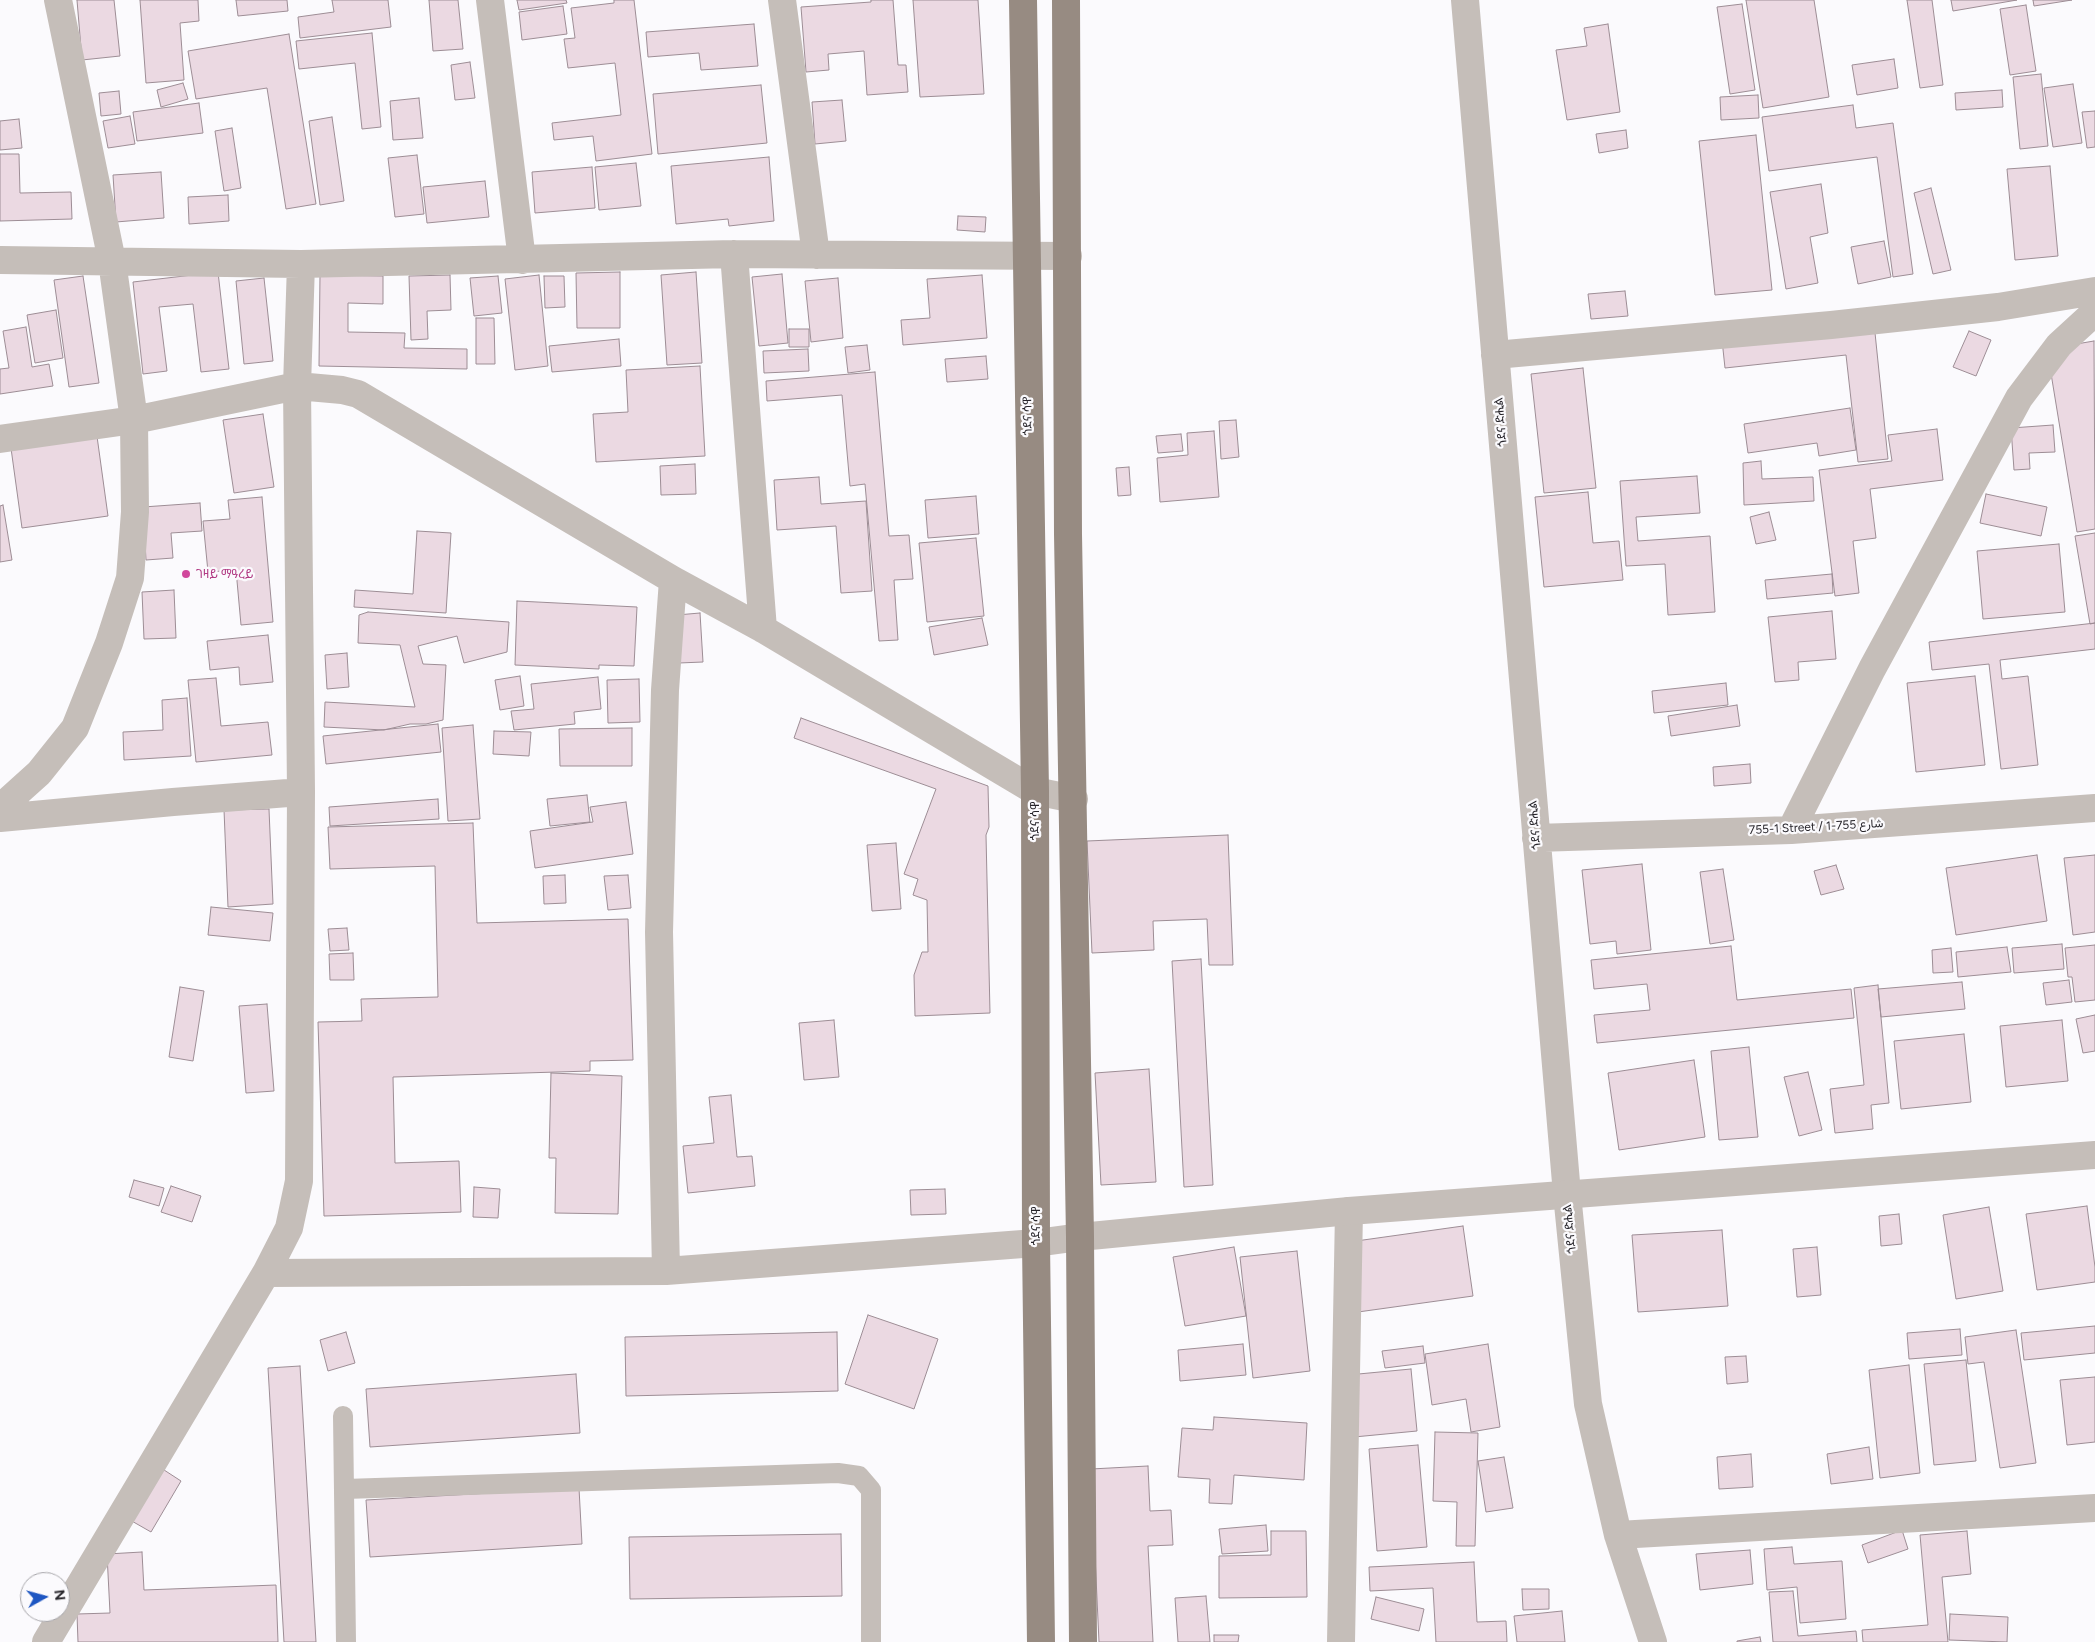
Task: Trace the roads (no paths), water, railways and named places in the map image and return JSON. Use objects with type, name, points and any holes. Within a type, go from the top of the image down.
[{"type":"main road","name":"ጎደና ሳዋ","points":[[1023,0],[1034,791],[1036,1243],[1041,1642]]},
{"type":"main road","points":[[1066,0],[1068,534],[1080,1237],[1083,1642]]},
{"type":"street","points":[[0,808],[38,773],[75,728],[109,643],[130,578],[136,512],[134,420],[112,261],[58,0]]},
{"type":"street","points":[[490,0],[522,260]]},
{"type":"street","points":[[782,0],[816,255]]},
{"type":"street","name":"ጎደና ድሒል","points":[[1465,0],[1567,1194],[1588,1404],[1618,1535],[1652,1642]]},
{"type":"street","points":[[0,260],[301,264],[734,254],[1068,256]]},
{"type":"street","points":[[734,254],[763,629]]},
{"type":"street","points":[[46,1642],[266,1273],[289,1228],[299,1181],[301,792],[297,386],[301,264]]},
{"type":"street","points":[[1495,355],[1841,324],[1998,307],[2095,292]]},
{"type":"street","points":[[1792,830],[1872,669],[2020,398],[2059,345],[2095,312]]},
{"type":"street","points":[[0,439],[134,420],[297,386],[342,390],[358,394],[673,580],[763,629],[1034,791],[1074,799]]},
{"type":"street","points":[[666,1271],[659,932],[665,690],[673,580]]},
{"type":"street","points":[[0,818],[301,792]]},
{"type":"street","name":"755-1 Street / شارع 755-1","points":[[1536,838],[1792,830],[2095,808]]},
{"type":"street","points":[[266,1273],[666,1271],[1036,1243],[1349,1211],[2095,1155]]},
{"type":"street","points":[[1341,1642],[1349,1211]]},
{"type":"street","points":[[1618,1535],[2095,1508]]},
{"type":"lane","points":[[343,1416],[346,1642]]},
{"type":"lane","points":[[344,1489],[838,1473],[860,1476],[872,1490],[871,1642]]},
{"type":"place","name":"ገዛይ ማዓረይ","points":[[186,574]]}]
